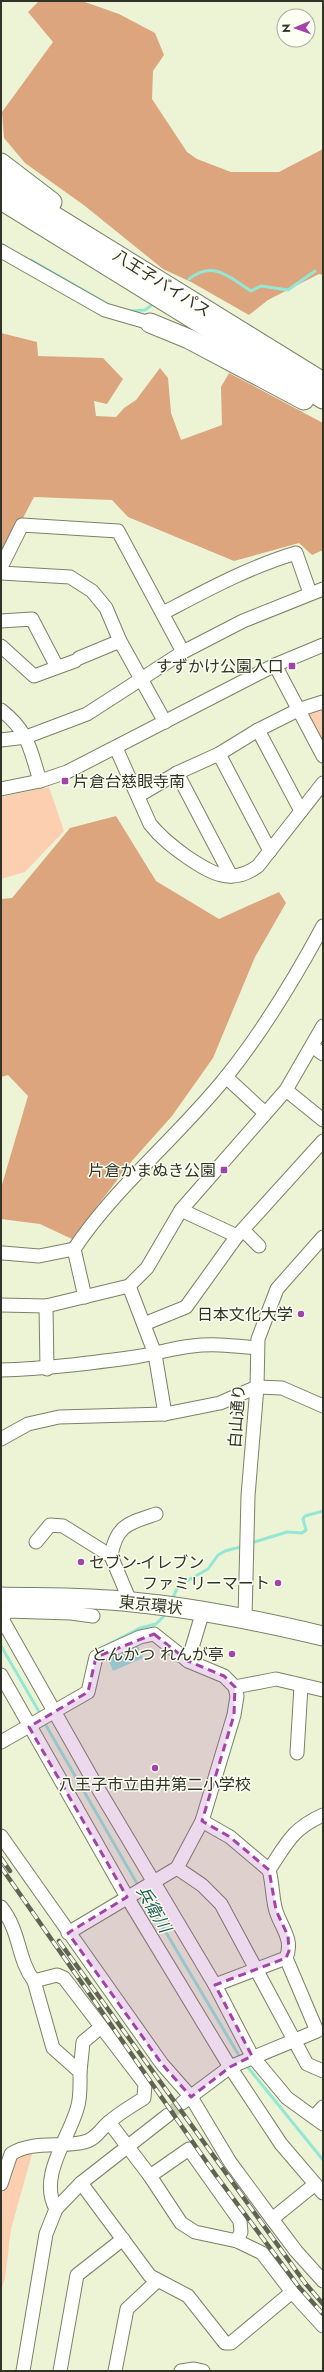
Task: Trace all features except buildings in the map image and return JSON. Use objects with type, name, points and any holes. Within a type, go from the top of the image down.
[{"type":"highway","points":[[1,163],[123,258]]},
{"type":"highway","name":"八王子バイパス","points":[[1,183],[323,382]]},
{"type":"highway","name":"八王子バイパス","points":[[1,200],[323,399]]},
{"type":"highway","points":[[150,323],[189,339],[323,411]]},
{"type":"highway","name":"東京環状","points":[[1,1597],[130,1601],[203,1610],[323,1636]]},
{"type":"street","points":[[1,251],[104,310],[150,323]]},
{"type":"street","points":[[1,567],[22,525],[118,530],[183,652]]},
{"type":"street","points":[[163,612],[233,576],[262,564],[296,553],[310,593]]},
{"type":"street","points":[[1,573],[70,577],[82,583],[92,591],[106,608],[120,641],[165,722]]},
{"type":"street","points":[[1,740],[26,737],[87,714],[142,680],[183,652],[243,621],[323,589]]},
{"type":"street","points":[[1,621],[32,619],[57,667]]},
{"type":"street","points":[[1,646],[34,676],[77,660],[120,641]]},
{"type":"street","points":[[1,788],[40,781],[67,772],[275,665],[323,645]]},
{"type":"street","points":[[275,665],[323,756]]},
{"type":"street","points":[[138,796],[177,773],[219,754],[258,730],[298,710],[323,702]]},
{"type":"street","points":[[1,710],[17,722],[26,737],[40,781]]},
{"type":"street","points":[[258,730],[301,811]]},
{"type":"street","points":[[116,748],[150,824],[168,844],[209,871],[231,876],[245,874],[251,871],[270,851],[323,783]]},
{"type":"street","points":[[219,754],[270,851]]},
{"type":"street","points":[[177,773],[231,876]]},
{"type":"street","points":[[3,1253],[39,1256],[74,1249],[95,1218],[226,1077],[278,1003],[321,934]]},
{"type":"street","points":[[1,1304],[46,1306],[129,1286],[147,1268],[181,1210],[286,1090],[323,1026]]},
{"type":"street","points":[[312,1046],[323,1054]]},
{"type":"street","points":[[226,1077],[265,1114]]},
{"type":"street","points":[[286,1090],[323,1120]]},
{"type":"street","points":[[144,1324],[186,1307],[240,1233],[323,1141]]},
{"type":"street","points":[[181,1210],[240,1233],[259,1246]]},
{"type":"street","name":"白山通り","points":[[245,1618],[248,1496],[257,1387],[257,1348],[262,1325],[277,1289],[323,1237]]},
{"type":"street","points":[[74,1249],[84,1297]]},
{"type":"street","points":[[129,1286],[155,1354],[165,1414]]},
{"type":"street","points":[[46,1306],[47,1369]]},
{"type":"street","points":[[1,1370],[47,1369],[155,1354],[192,1346],[217,1344],[257,1348]]},
{"type":"street","points":[[2,1441],[28,1424],[59,1418],[165,1414],[220,1403],[257,1387],[282,1388],[323,1406]]},
{"type":"street","points":[[130,1601],[111,1556],[113,1542],[128,1523],[156,1514]]},
{"type":"street","points":[[36,1542],[50,1524],[63,1526],[111,1556]]},
{"type":"street","points":[[188,1661],[203,1610]]},
{"type":"street","points":[[93,1616],[7,1611],[2,1619],[42,1719],[127,1897],[242,2061],[318,2121],[323,2107]]},
{"type":"street","points":[[1,1742],[88,1692],[96,1658],[140,1637],[154,1634],[188,1661],[224,1676],[235,1687],[237,1696],[234,1715],[202,1821],[177,1868],[68,1933]]},
{"type":"street","points":[[1,1675],[42,1719],[154,1882],[215,1985],[242,2061],[281,2144],[319,2189],[272,2219]]},
{"type":"street","points":[[235,1687],[276,1679],[323,1690]]},
{"type":"street","points":[[297,1753],[301,1686]]},
{"type":"street","points":[[269,1870],[292,1834],[305,1823],[323,1815]]},
{"type":"street","points":[[187,2100],[242,2061],[296,2041],[317,2031],[286,1958],[289,1951],[288,1936],[276,1910],[269,1870],[230,1837],[202,1821]]},
{"type":"street","points":[[1,1836],[230,2162],[296,2251],[323,2281]]},
{"type":"street","points":[[177,1868],[213,1893],[221,1904],[257,1968],[307,2064],[323,2071]]},
{"type":"street","points":[[1,1907],[8,1916],[18,1935],[27,1972],[34,1981],[53,2048],[80,2072]]},
{"type":"street","points":[[215,1985],[286,1958]]},
{"type":"street","points":[[1,2184],[11,2154],[15,2151],[38,2146],[61,2146],[86,2142],[109,2122],[144,2098],[145,2084],[64,1978],[57,1975],[34,1981]]},
{"type":"street","points":[[56,2209],[51,2200],[50,2185],[61,2146],[78,2109],[83,2042],[100,2027]]},
{"type":"street","points":[[23,2371],[46,2234],[56,2209],[81,2183],[168,2115]]},
{"type":"street","points":[[109,2122],[150,2176],[181,2223],[195,2232],[237,2240],[262,2253],[292,2292],[323,2326]]},
{"type":"street","points":[[150,2176],[189,2149],[240,2221],[241,2232],[237,2240]]},
{"type":"street","points":[[81,2183],[150,2276],[188,2296],[225,2343],[231,2343],[292,2292]]},
{"type":"street","points":[[60,2371],[77,2275],[123,2240]]},
{"type":"street","points":[[114,2371],[127,2309],[157,2281]]},
{"type":"street","points":[[181,2371],[194,2369],[203,2371]]},
{"type":"highlighted area","points":[[154,1634],[188,1661],[224,1676],[235,1687],[234,1715],[202,1821],[230,1837],[269,1870],[276,1910],[288,1936],[289,1951],[286,1958],[215,1985],[252,2056],[230,2067],[191,2097],[162,2064],[68,1933],[127,1897],[29,1727],[88,1692],[96,1657]]},
{"type":"shaded area","points":[[39,1],[82,1],[119,14],[155,33],[164,55],[153,71],[152,99],[187,152],[197,159],[231,172],[279,172],[323,149],[323,275],[319,274],[268,300],[249,315],[191,282],[163,269],[85,206],[25,163],[4,138],[2,112],[53,42],[28,12]]},
{"type":"shaded area","points":[[1,333],[37,342],[38,356],[103,358],[123,379],[107,404],[94,401],[96,416],[116,417],[124,408],[136,400],[160,368],[168,378],[171,413],[181,440],[222,425],[221,387],[229,373],[323,423],[323,550],[312,555],[299,543],[234,561],[128,517],[112,500],[34,497],[1,560]]},
{"type":"shaded area","points":[[323,703],[323,749],[306,716],[308,708]]},
{"type":"shaded area","points":[[49,787],[64,831],[25,872],[1,879],[1,797]]},
{"type":"shaded area","points":[[116,816],[156,881],[219,919],[279,892],[286,903],[255,957],[213,1058],[172,1116],[131,1162],[72,1239],[40,1224],[1,1219],[1,1188],[28,1096],[8,1075],[1,1077],[1,899],[12,898],[70,828]]},
{"type":"shaded area","points":[[19,2154],[32,2154],[11,2229],[5,2279],[1,2290],[1,2195],[11,2179],[15,2160]]},
{"type":"water","points":[[138,1646],[143,1658],[113,1671],[108,1659]]},
{"type":"waterway","points":[[1,244],[7,247]]},
{"type":"waterway","points":[[31,260],[111,306]]},
{"type":"waterway","points":[[189,279],[198,273],[214,271],[228,276],[251,291],[261,286],[288,290],[315,271]]},
{"type":"waterway","points":[[130,311],[145,310],[152,305]]},
{"type":"waterway","points":[[251,1543],[287,1532],[302,1533],[306,1530],[303,1519],[305,1516],[323,1511]]},
{"type":"waterway","points":[[172,1600],[178,1586],[208,1569],[218,1555],[225,1551],[244,1546]]},
{"type":"waterway","points":[[103,1647],[140,1628],[156,1624],[167,1613]]},
{"type":"waterway","name":"兵衛川","points":[[1,1646],[41,1715]]},
{"type":"waterway","name":"兵衛川","points":[[44,1722],[139,1887]]},
{"type":"waterway","name":"兵衛川","points":[[142,1892],[241,2059]]},
{"type":"waterway","name":"兵衛川","points":[[246,2065],[323,2160]]},
{"type":"tunnel","points":[[168,2115],[182,2103]]},
{"type":"railway","points":[[1,1858],[10,1871]]},
{"type":"railway","points":[[1,1867],[215,2174],[299,2287],[323,2314]]},
{"type":"railway","points":[[59,1941],[305,2283],[323,2304]]},
{"type":"place","name":"すずかけ公園入口","points":[[292,666]]},
{"type":"place","name":"片倉台慈眼寺南","points":[[65,781]]},
{"type":"place","name":"片倉かまぬき公園","points":[[224,1170]]},
{"type":"place","name":"日本文化大学","points":[[301,1314]]},
{"type":"place","name":"セブン-イレブン","points":[[81,1562]]},
{"type":"place","name":"ファミリーマート","points":[[278,1583]]},
{"type":"place","name":"とんかつ れんが亭","points":[[232,1654]]},
{"type":"place","name":"八王子市立由井第二小学校","points":[[155,1768]]}]
